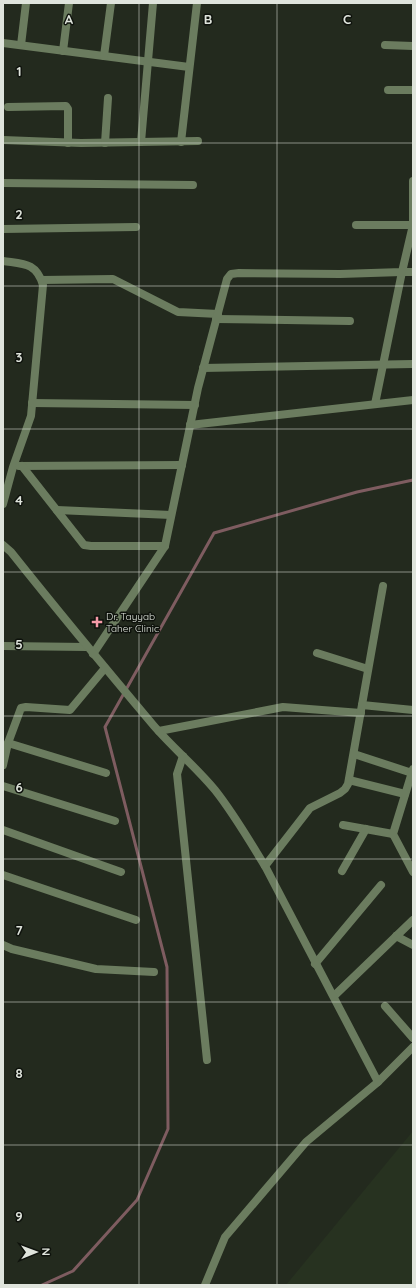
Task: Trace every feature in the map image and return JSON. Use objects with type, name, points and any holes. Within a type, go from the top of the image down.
[{"type":"street","points":[[20,45],[26,3]]},
{"type":"street","points":[[63,51],[69,3]]},
{"type":"street","points":[[104,56],[111,3]]},
{"type":"street","points":[[141,142],[152,3]]},
{"type":"street","points":[[181,142],[197,3]]},
{"type":"street","points":[[3,43],[189,67]]},
{"type":"street","points":[[385,45],[413,46]]},
{"type":"street","points":[[388,90],[413,90]]},
{"type":"street","points":[[105,143],[108,98]]},
{"type":"street","points":[[8,107],[66,106],[68,110],[68,143]]},
{"type":"street","points":[[3,140],[68,143],[198,141]]},
{"type":"street","points":[[375,404],[413,225],[413,181]]},
{"type":"street","points":[[3,183],[193,185]]},
{"type":"street","points":[[356,225],[413,225]]},
{"type":"street","points":[[3,229],[136,226]]},
{"type":"street","points":[[3,261],[26,264],[35,268],[40,275],[43,284],[31,416],[18,466],[3,504]]},
{"type":"street","points":[[93,654],[165,546],[195,404],[227,279],[231,274],[413,272]]},
{"type":"street","points":[[42,280],[113,279],[178,312],[217,316],[350,321]]},
{"type":"street","points":[[204,368],[413,364]]},
{"type":"street","points":[[190,425],[413,400]]},
{"type":"street","points":[[32,403],[195,404]]},
{"type":"street","points":[[18,466],[182,466]]},
{"type":"street","points":[[18,466],[57,510],[84,545],[165,546]]},
{"type":"street","points":[[57,510],[171,515]]},
{"type":"street","points":[[3,545],[11,552],[87,647],[159,731],[214,789],[246,833],[265,866],[315,964],[334,996],[378,1082]]},
{"type":"street","points":[[265,866],[310,808],[345,790],[349,780],[354,754],[383,586]]},
{"type":"street","points":[[3,646],[87,647]]},
{"type":"street","points":[[317,653],[368,669]]},
{"type":"street","points":[[3,765],[4,753],[22,708],[70,710],[105,668]]},
{"type":"street","points":[[159,731],[283,707],[413,710]]},
{"type":"street","points":[[8,744],[106,773]]},
{"type":"street","points":[[354,754],[412,771],[393,834],[413,872]]},
{"type":"street","points":[[183,756],[177,774],[207,1060]]},
{"type":"street","points":[[349,780],[405,794]]},
{"type":"street","points":[[3,786],[115,821]]},
{"type":"street","points":[[344,825],[393,834]]},
{"type":"street","points":[[342,871],[366,829]]},
{"type":"street","points":[[3,830],[121,872]]},
{"type":"street","points":[[3,875],[136,920]]},
{"type":"street","points":[[315,964],[381,885]]},
{"type":"street","points":[[334,996],[413,920]]},
{"type":"street","points":[[396,936],[413,945]]},
{"type":"street","points":[[3,946],[96,969],[154,972]]},
{"type":"street","points":[[385,1006],[413,1038]]},
{"type":"street","points":[[205,1285],[225,1237],[306,1142],[378,1082],[413,1046]]},
{"type":"shaded area","points":[[413,1131],[413,1285],[286,1285]]},
{"type":"waterway","points":[[42,1285],[73,1271],[137,1200],[168,1129],[167,967],[105,727],[214,533],[357,492],[413,480]]},
{"type":"place","name":"Dr. Tayyab Taher Clinic","points":[[97,622]]}]
